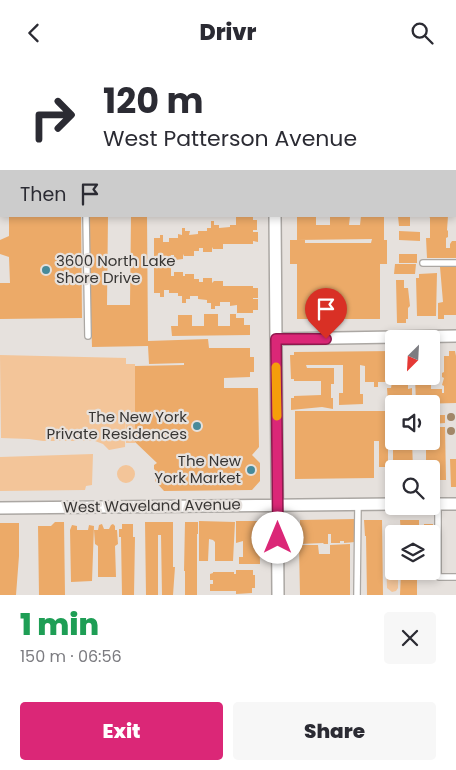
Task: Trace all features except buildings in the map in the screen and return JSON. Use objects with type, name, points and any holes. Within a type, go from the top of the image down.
[{"type":"street","points":[[275,217],[278,595]]},
{"type":"street","points":[[276,339],[456,336]]},
{"type":"street","name":"West Waveland Avenue","points":[[0,508],[385,504]]},
{"type":"street","points":[[440,504],[456,504]]},
{"type":"lane","points":[[86,217],[88,337]]},
{"type":"lane","points":[[423,263],[456,263]]},
{"type":"lane","points":[[358,504],[358,595]]},
{"type":"lane","points":[[435,515],[438,575],[440,577],[456,577]]},
{"type":"shaded area","points":[[0,355],[126,358],[126,364],[135,364],[135,443],[126,443],[126,415],[125,447],[109,450],[103,444],[95,441],[43,441],[1,438]]},
{"type":"shaded area","points":[[93,454],[92,485],[86,486],[85,490],[0,491],[0,457]]},
{"type":"shaded area","points":[[122,465],[130,465],[135,470],[133,481],[122,483],[117,478],[117,470]]},
{"type":"shaded area","points":[[387,580],[398,580],[396,591],[392,592],[387,588]]},
{"type":"slow traffic","points":[[276,367],[277,416]]},
{"type":"place","name":"3600 North Lake Shore Drive","points":[[46,270]]},
{"type":"place","name":"The New York Private Residences","points":[[197,426]]},
{"type":"place","name":"The New York Market","points":[[251,470]]},
{"type":"route","points":[[278,538],[276,339],[326,339]]}]
